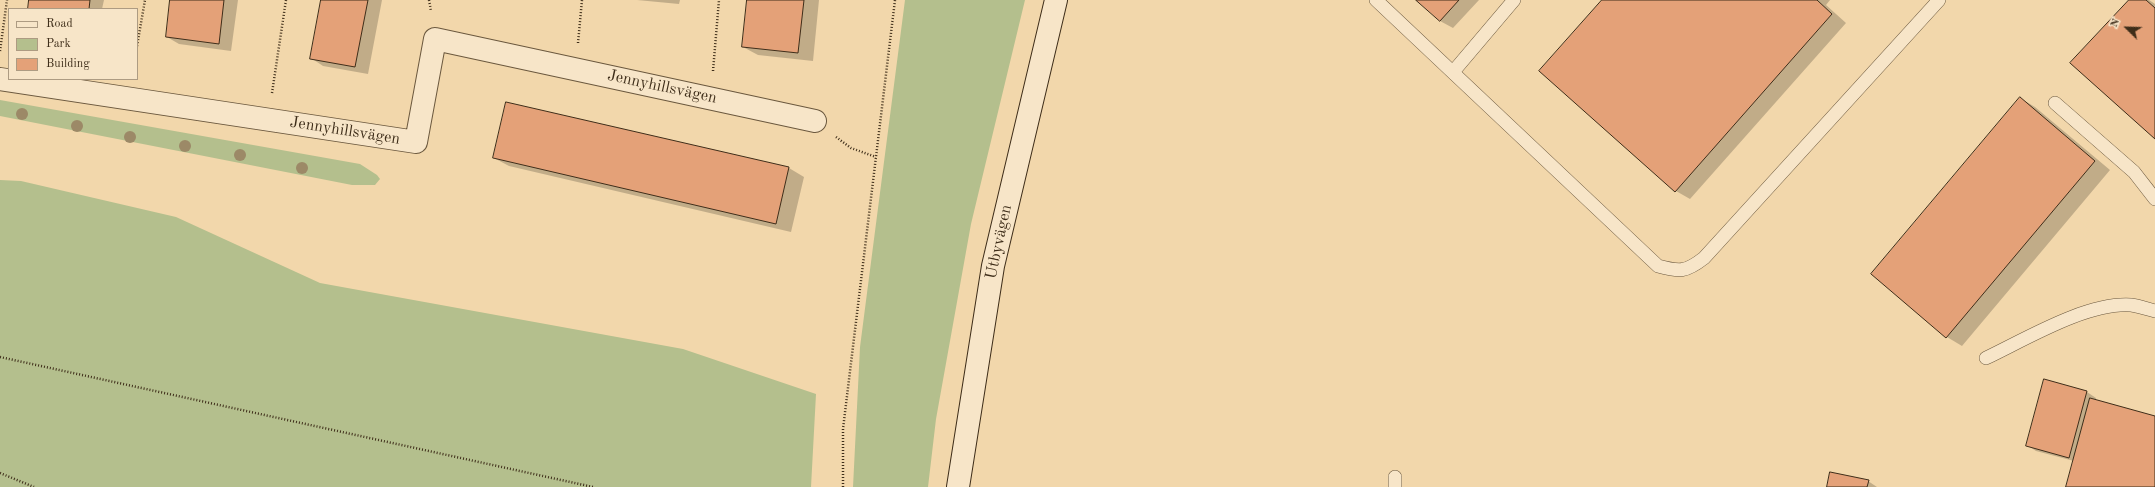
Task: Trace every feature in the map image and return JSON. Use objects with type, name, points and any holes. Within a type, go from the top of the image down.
[{"type":"street","name":"Utbyvägen","points":[[958,487],[993,266],[1056,0]]},
{"type":"street","name":"Jennyhillsvägen","points":[[0,79],[416,142],[435,40],[815,121]]},
{"type":"lane","points":[[1376,0],[1658,266],[1677,271],[1691,268],[1704,258],[1939,0]]},
{"type":"lane","points":[[1453,72],[1514,0]]},
{"type":"lane","points":[[2055,103],[2134,172],[2155,199]]},
{"type":"lane","points":[[1986,358],[2064,319],[2096,309],[2131,305],[2155,311]]},
{"type":"path","points":[[0,51],[7,0]]},
{"type":"path","points":[[138,40],[145,0]]},
{"type":"path","points":[[268,120],[286,0]]},
{"type":"path","points":[[576,69],[582,0]]},
{"type":"path","points":[[710,98],[719,0]]},
{"type":"path","points":[[843,487],[843,429],[895,0]]},
{"type":"path","points":[[815,121],[850,148],[876,157]]},
{"type":"path","points":[[0,357],[593,487]]},
{"type":"path","points":[[0,473],[34,487]]},
{"type":"green space","points":[[905,0],[1025,0],[971,224],[936,419],[928,487],[853,487],[860,347]]},
{"type":"green space","points":[[0,100],[360,164],[377,175],[380,179],[375,185],[352,185],[0,116]]},
{"type":"green space","points":[[0,180],[21,181],[176,217],[320,283],[683,349],[816,394],[811,487],[0,487]]},
{"type":"building","points":[[29,0],[90,0],[89,8],[28,8]]},
{"type":"building","points":[[170,0],[224,0],[219,44],[166,37]]},
{"type":"building","points":[[321,0],[368,0],[355,67],[310,59]]},
{"type":"building","points":[[747,0],[804,0],[798,53],[742,47]]},
{"type":"building","points":[[1416,0],[1459,0],[1440,21]]},
{"type":"building","points":[[1602,0],[1817,0],[1832,14],[1675,192],[1539,71]]},
{"type":"building","points":[[2129,0],[2146,0],[2155,8],[2155,139],[2070,63]]},
{"type":"building","points":[[2020,97],[2095,161],[1946,338],[1871,274]]},
{"type":"building","points":[[506,102],[789,167],[776,224],[493,158]]},
{"type":"building","points":[[2044,379],[2087,391],[2069,458],[2026,446]]},
{"type":"building","points":[[2090,398],[2155,416],[2155,487],[2066,487]]},
{"type":"building","points":[[1830,472],[1869,480],[1867,487],[1827,487]]}]
